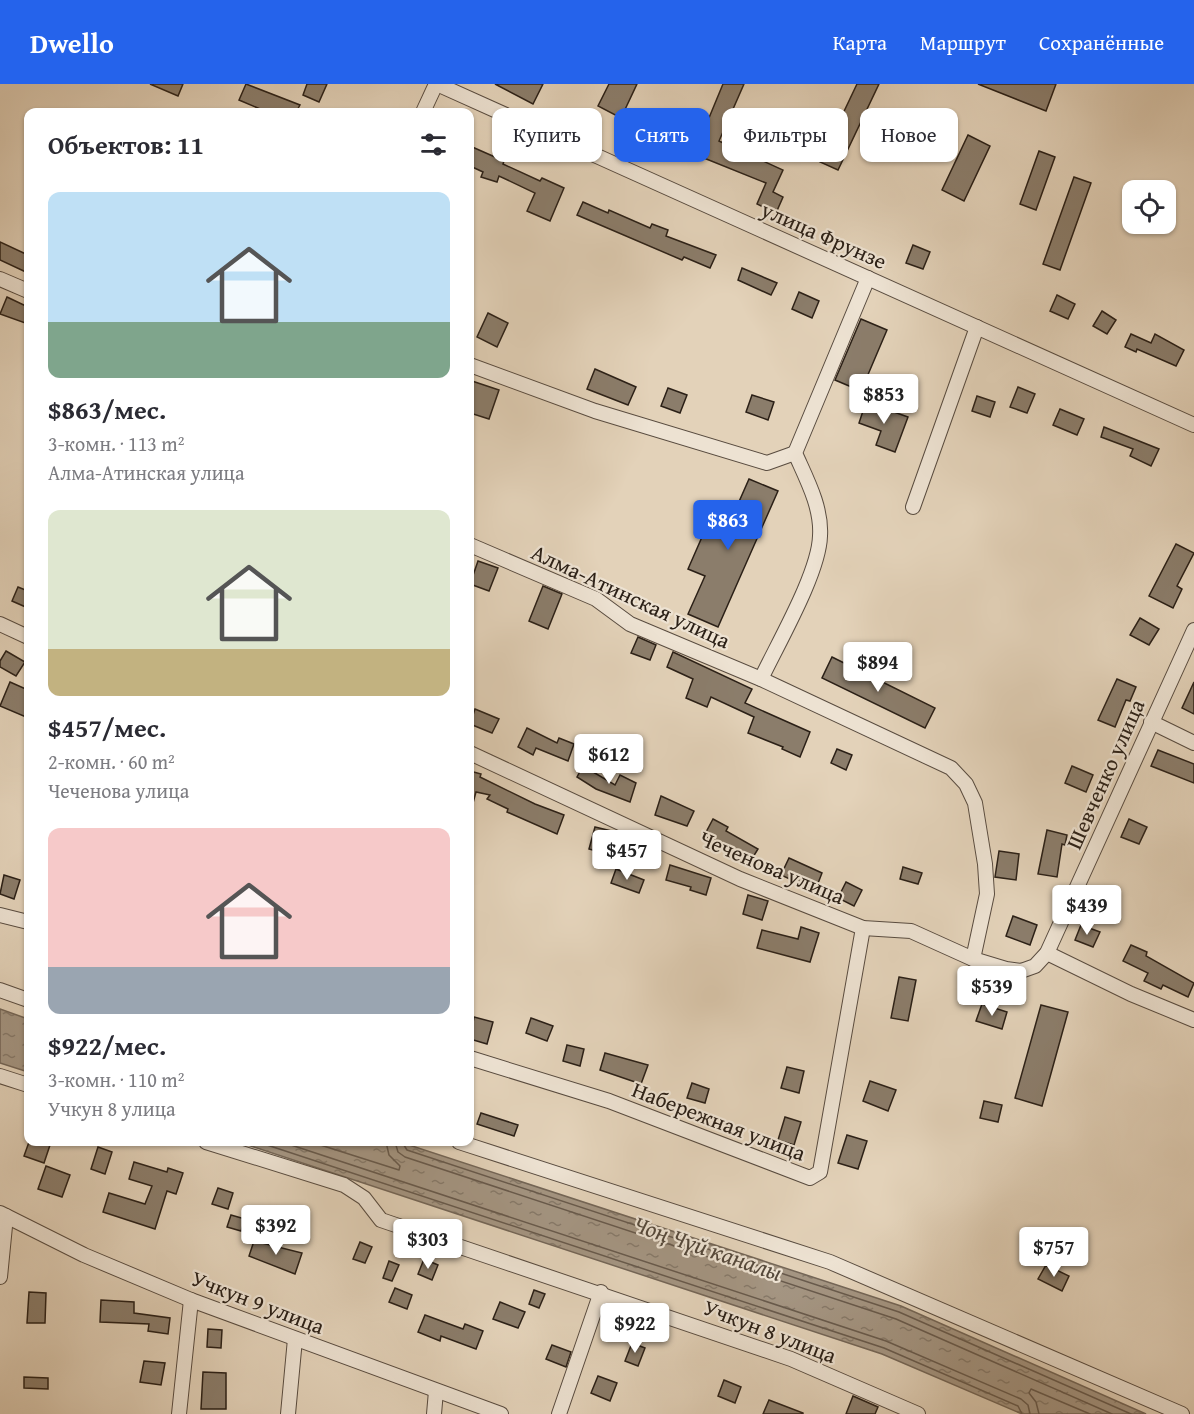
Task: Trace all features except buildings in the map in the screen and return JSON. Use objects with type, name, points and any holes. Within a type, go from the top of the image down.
[{"type":"street","points":[[425,108],[436,84]]},
{"type":"street","name":"улица Фрунзе","points":[[436,84],[1194,425]]},
{"type":"street","points":[[474,366],[595,411],[767,464],[795,453],[868,278]]},
{"type":"street","points":[[0,279],[24,289]]},
{"type":"street","points":[[913,507],[977,327]]},
{"type":"street","points":[[761,679],[814,567],[820,535],[814,497],[795,453]]},
{"type":"street","name":"Алма-Атинская улица","points":[[474,547],[596,598],[630,624],[761,679],[951,768],[966,784],[975,803],[987,894],[974,959]]},
{"type":"street","points":[[0,624],[24,635]]},
{"type":"street","name":"Шевченко улица","points":[[1035,966],[1047,953],[1194,630]]},
{"type":"street","points":[[1151,722],[1194,743]]},
{"type":"street","name":"Чеченова улица","points":[[474,755],[740,879],[863,928],[911,931],[974,959],[1006,969],[1021,971],[1035,966]]},
{"type":"street","points":[[0,915],[24,921]]},
{"type":"street","name":"Набережная улица","points":[[474,1059],[609,1101],[810,1178],[820,1172],[863,928]]},
{"type":"street","points":[[1047,953],[1131,994],[1194,1020]]},
{"type":"street","points":[[0,990],[24,999]]},
{"type":"street","points":[[0,1076],[24,1084]]},
{"type":"street","name":"Учкун 8 улица","points":[[219,1146],[344,1185],[364,1198],[381,1220],[601,1292],[791,1359],[918,1414]]},
{"type":"street","points":[[471,1146],[830,1262],[1182,1414]]},
{"type":"street","points":[[0,1277],[3,1215]]},
{"type":"street","name":"Учкун 9 улица","points":[[3,1215],[84,1255],[191,1300],[501,1414]]},
{"type":"street","points":[[559,1414],[601,1292]]},
{"type":"street","points":[[179,1414],[191,1300]]},
{"type":"street","points":[[288,1414],[295,1339]]},
{"type":"street","points":[[434,1414],[436,1391]]},
{"type":"water","points":[[0,1009],[24,1018],[24,1071],[0,1063]]},
{"type":"water","name":"Чоң Чүй каналы","points":[[251,1146],[412,1146],[901,1306],[1146,1414],[1022,1414],[882,1354]]}]
